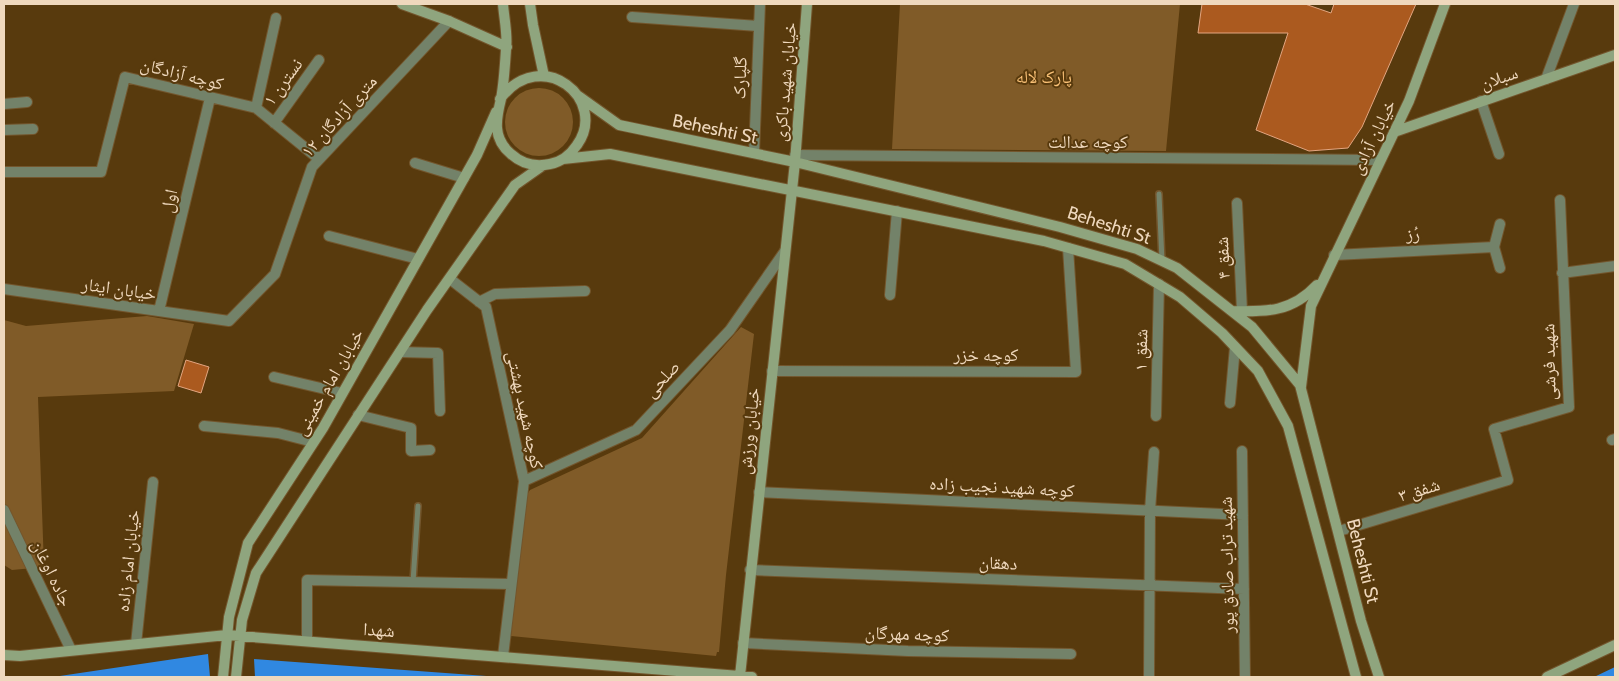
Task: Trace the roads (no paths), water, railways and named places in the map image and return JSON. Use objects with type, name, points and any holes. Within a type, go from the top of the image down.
[{"type":"main road","points":[[402,4],[449,21],[507,47]]},
{"type":"main road","points":[[503,4],[507,47],[500,99],[496,112],[498,135],[506,150],[520,161],[542,166]]},
{"type":"main road","points":[[530,4],[544,76]]},
{"type":"main road","name":"خیابان شهید باکری","points":[[792,189],[807,4]]},
{"type":"main road","name":"خیابان آزادی","points":[[1300,387],[1311,306],[1334,254],[1409,101],[1445,4]]},
{"type":"main road","name":"سبلان","points":[[1394,132],[1615,55]]},
{"type":"main road","points":[[236,677],[242,636],[242,620],[256,573],[400,352],[515,185],[542,166],[564,159],[573,151],[584,130],[585,117],[577,94],[557,79],[531,76],[519,81],[500,99]]},
{"type":"main road","name":"Beheshti St","points":[[577,94],[619,125],[754,153],[795,158],[1137,248],[1177,268],[1237,311],[1300,387],[1361,621],[1379,677]]},
{"type":"main road","name":"خیابان امام خمینی","points":[[222,677],[229,617],[248,542],[313,442],[342,393],[464,178],[496,112]]},
{"type":"main road","name":"Beheshti St","points":[[564,159],[610,154],[792,189],[1068,248],[1125,264],[1180,297],[1235,347],[1258,371],[1288,426],[1356,677]]},
{"type":"main road","name":"خیابان ورزش","points":[[740,676],[792,189]]},
{"type":"main road","points":[[1237,311],[1279,310],[1310,293],[1322,280]]},
{"type":"main road","name":"شهدا","points":[[4,655],[20,656],[227,635],[752,677]]},
{"type":"main road","points":[[1547,677],[1615,646]]},
{"type":"street","name":"گلپارک","points":[[754,153],[760,4]]},
{"type":"street","points":[[1546,79],[1574,4]]},
{"type":"street","points":[[632,17],[758,26]]},
{"type":"street","points":[[256,108],[276,18]]},
{"type":"street","name":"۱۲ متری آزادگان","points":[[229,321],[275,274],[312,167],[449,21]]},
{"type":"street","name":"نسترن ۱","points":[[274,123],[319,60]]},
{"type":"street","name":"کوچه آزادگان","points":[[4,172],[101,172],[125,77],[256,108],[319,159]]},
{"type":"street","name":"اول","points":[[159,311],[210,98]]},
{"type":"street","points":[[4,104],[27,102]]},
{"type":"street","points":[[1482,102],[1499,154]]},
{"type":"street","points":[[4,130],[33,129]]},
{"type":"street","name":"کوچه عدالت","points":[[795,158],[1380,160]]},
{"type":"street","points":[[415,163],[464,178]]},
{"type":"street","points":[[1560,200],[1562,273],[1615,266]]},
{"type":"street","name":"شفق ۴","points":[[1237,203],[1237,311]]},
{"type":"street","points":[[890,295],[897,211]]},
{"type":"street","points":[[1500,224],[1494,247],[1500,268]]},
{"type":"street","points":[[329,236],[418,259]]},
{"type":"street","name":"رُز","points":[[1334,254],[1494,247]]},
{"type":"street","name":"کوچه خزر","points":[[772,371],[1076,372],[1068,248]]},
{"type":"street","name":"صلحی","points":[[524,481],[636,430],[730,330],[785,251]]},
{"type":"street","name":"شهید فرشی","points":[[1508,480],[1494,429],[1569,407],[1562,273]]},
{"type":"street","name":"کوچه شهید بهشتی","points":[[450,279],[486,307],[524,481],[503,656]]},
{"type":"street","name":"شفق ۱","points":[[1156,416],[1159,284]]},
{"type":"street","name":"خیابان ایثار","points":[[4,289],[229,321]]},
{"type":"street","points":[[479,302],[495,294],[585,292]]},
{"type":"street","points":[[1230,403],[1235,347]]},
{"type":"street","points":[[400,352],[438,354],[440,411]]},
{"type":"street","points":[[274,377],[342,393]]},
{"type":"street","points":[[358,415],[412,428],[411,451],[430,450]]},
{"type":"street","points":[[204,426],[278,433],[313,442]]},
{"type":"street","points":[[1149,677],[1150,511],[1154,452]]},
{"type":"street","name":"شهید تراب صادق پور","points":[[1242,452],[1245,677]]},
{"type":"street","name":"شفق ۳","points":[[1338,531],[1508,480]]},
{"type":"street","name":"خیابان امام زاده","points":[[136,644],[153,482]]},
{"type":"street","name":"کوچه شهید نجیب زاده","points":[[759,492],[1243,515]]},
{"type":"street","name":"جاده اوغان","points":[[4,510],[71,650]]},
{"type":"street","name":"دهقان","points":[[750,570],[1244,589]]},
{"type":"street","points":[[307,641],[306,580],[511,584]]},
{"type":"street","name":"کوچه مهرگان","points":[[743,643],[908,651],[1071,654]]},
{"type":"lane","points":[[1159,194],[1162,261]]},
{"type":"lane","points":[[413,582],[418,506]]},
{"type":"water","points":[[208,654],[210,677],[53,677]]},
{"type":"water","points":[[254,659],[500,677],[255,677]]},
{"type":"water","points":[[1615,667],[1615,677],[1594,677]]},
{"type":"park label","name":"پارک لاله","points":[[1044,77]]}]
